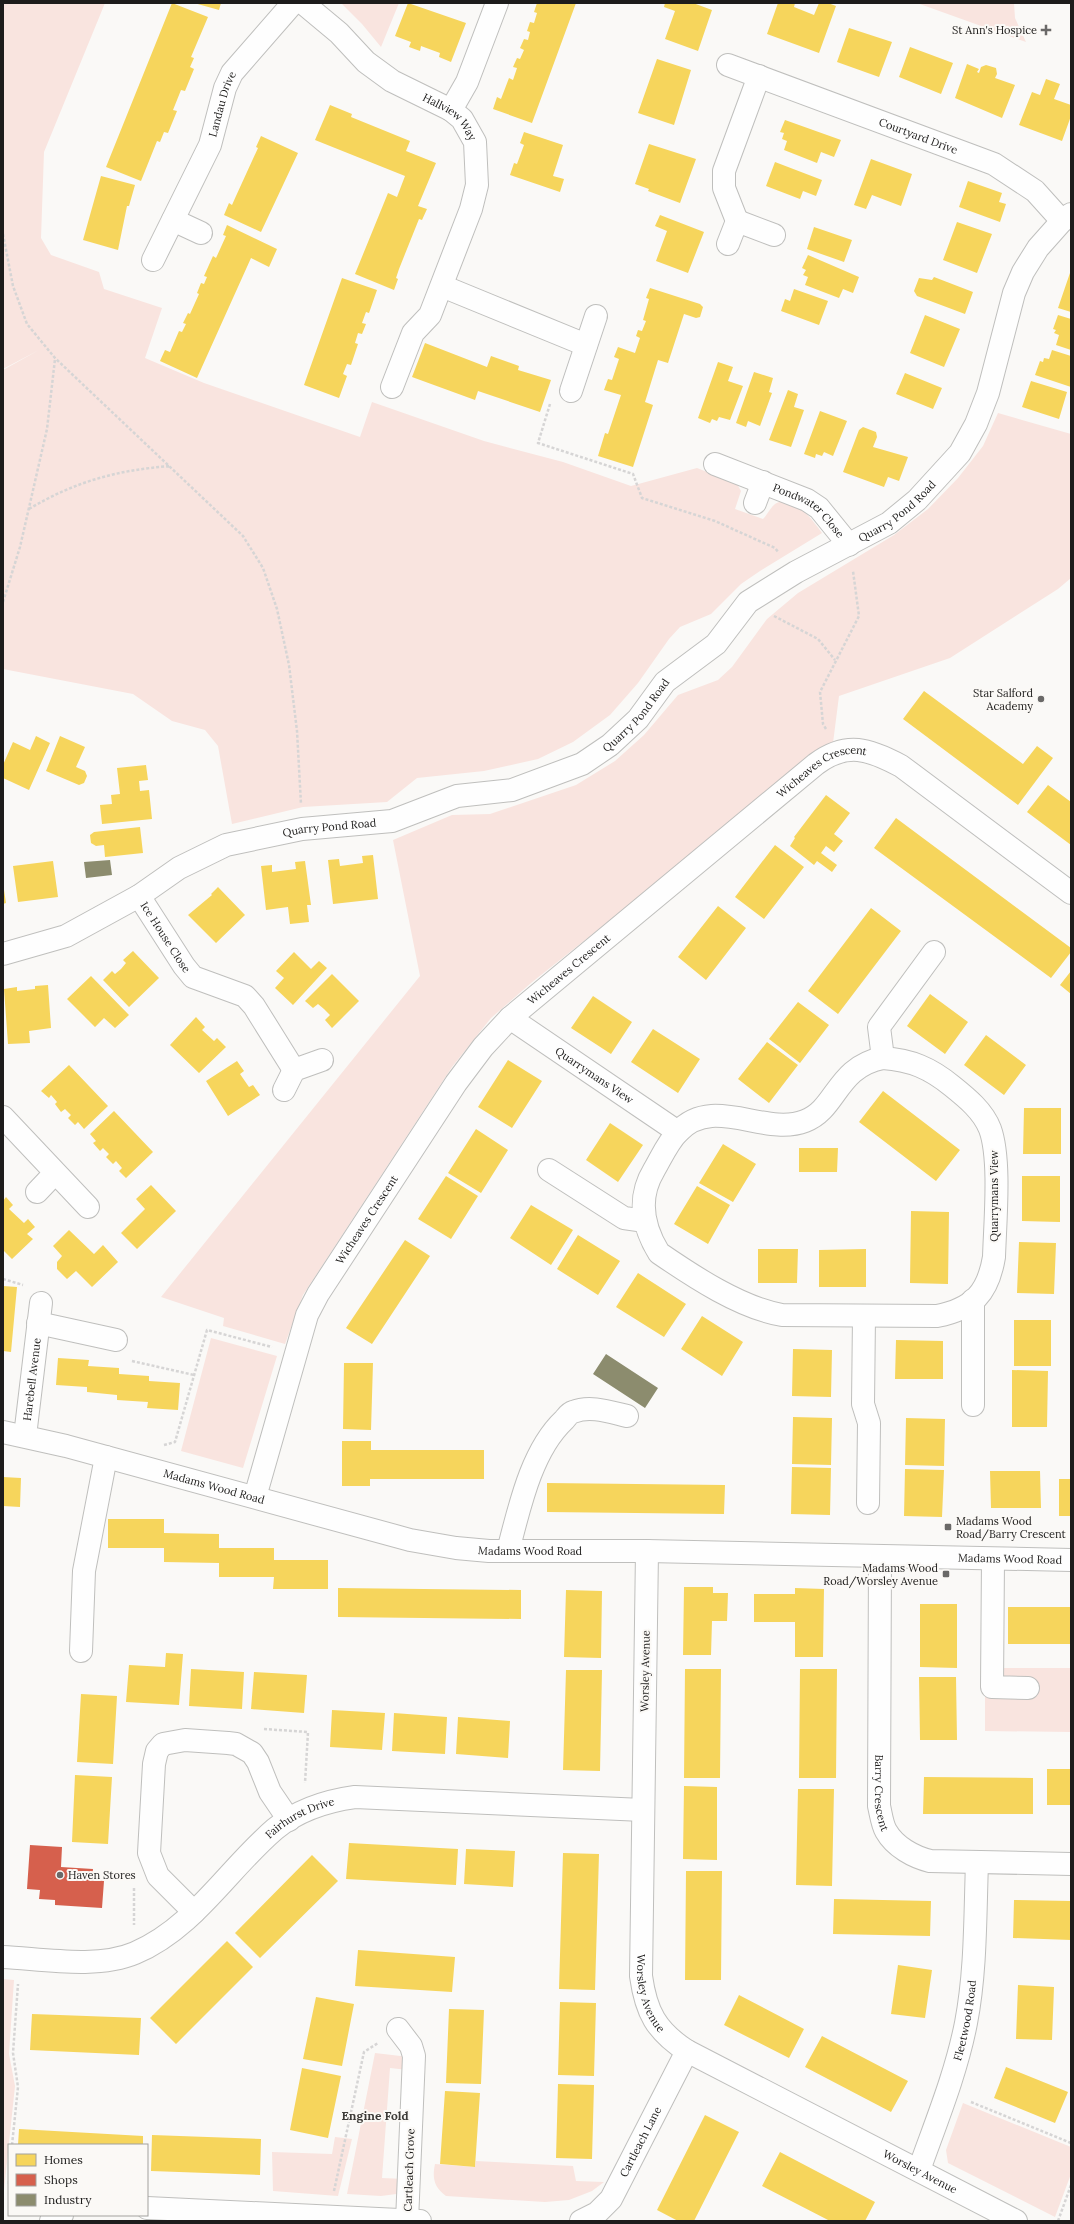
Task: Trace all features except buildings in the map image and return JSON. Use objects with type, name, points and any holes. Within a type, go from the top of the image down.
[{"type":"street","name":"Landau Drive","points":[[153,260],[210,145],[225,88],[232,73],[293,3]]},
{"type":"street","name":"Hallview Way","points":[[303,3],[339,33],[366,62],[392,82],[451,110],[462,119],[475,142],[477,185],[471,209],[430,315],[413,333],[392,387]]},
{"type":"street","points":[[451,110],[467,82],[497,4]]},
{"type":"street","name":"Courtyard Drive","points":[[728,65],[994,164],[1034,190],[1067,217]]},
{"type":"street","points":[[728,244],[737,221],[724,188],[724,171],[759,76]]},
{"type":"street","name":"Quarry Pond Road","points":[[3,954],[66,936],[138,896],[179,868],[226,845],[302,829],[392,821],[457,796],[512,790],[582,764],[610,745],[638,719],[665,682],[674,674],[712,648],[748,602],[796,572],[889,523],[916,500],[960,453],[976,424],[988,393],[1014,293],[1023,272],[1038,248],[1067,217]]},
{"type":"street","points":[[173,220],[201,233]]},
{"type":"street","points":[[737,221],[774,236]]},
{"type":"street","points":[[442,286],[586,345]]},
{"type":"street","points":[[571,391],[596,316]]},
{"type":"street","name":"Pondwater Close","points":[[715,464],[807,500],[819,508],[849,545]]},
{"type":"street","name":"Pondwater Close","points":[[756,503],[763,482]]},
{"type":"street","name":"Wicheaves Crescent","points":[[255,1497],[307,1315],[318,1294],[456,1083],[483,1047],[510,1018],[816,764],[838,750],[869,752],[901,766],[1071,893]]},
{"type":"street","name":"Ice House Close","points":[[138,896],[184,966],[193,977],[245,996],[254,1006],[294,1070]]},
{"type":"street","points":[[883,1058],[879,1027],[934,952]]},
{"type":"street","name":"Quarrymans View","points":[[510,1018],[678,1132]]},
{"type":"street","name":"Quarrymans View","points":[[883,1058],[905,1060],[941,1077],[969,1099],[990,1128],[994,1146],[995,1169],[994,1257],[991,1275],[985,1289],[973,1300],[952,1313],[937,1316],[782,1315],[764,1312],[747,1306],[659,1253],[651,1238],[645,1221],[643,1210],[644,1193],[648,1180],[678,1132],[696,1119],[718,1115],[739,1117],[773,1125],[790,1126],[807,1121],[821,1110],[844,1079],[857,1067],[871,1060],[883,1058]]},
{"type":"street","points":[[284,1090],[294,1070],[322,1060]]},
{"type":"street","points":[[3,1117],[88,1207]]},
{"type":"street","points":[[549,1170],[624,1218],[645,1221]]},
{"type":"street","points":[[37,1192],[55,1173]]},
{"type":"street","points":[[973,1300],[973,1405]]},
{"type":"street","name":"Harebell Avenue","points":[[25,1436],[40,1313],[116,1340]]},
{"type":"street","points":[[864,1316],[863,1404],[869,1423],[868,1503]]},
{"type":"street","points":[[508,1551],[519,1508],[534,1466],[555,1428],[572,1412],[595,1409],[627,1416]]},
{"type":"street","name":"Madams Wood Road","points":[[3,1432],[25,1436],[106,1457],[410,1540],[456,1548],[508,1551],[647,1552],[1071,1560]]},
{"type":"street","points":[[81,1651],[84,1571],[106,1457]]},
{"type":"street","name":"Worsley Avenue","points":[[647,1552],[641,1976],[644,1995],[650,2014],[662,2032],[687,2051],[919,2170],[1011,2220]]},
{"type":"street","name":"Barry Crescent","points":[[880,1557],[879,1806],[886,1832],[900,1846],[915,1857],[930,1861],[1071,1864]]},
{"type":"street","points":[[993,1559],[992,1688],[1028,1688]]},
{"type":"street","points":[[194,1912],[158,1876],[149,1853],[153,1768],[157,1751],[163,1744],[185,1740],[228,1743],[243,1748],[252,1753],[258,1762],[270,1792],[296,1816]]},
{"type":"street","name":"Fairhurst Drive","points":[[11,1958],[93,1961],[113,1959],[134,1953],[158,1941],[194,1912],[275,1829],[296,1816],[331,1801],[355,1797],[643,1810]]},
{"type":"street","name":"Fleetwood Road","points":[[919,2170],[946,2092],[966,2024],[972,1988],[977,1863]]},
{"type":"street","name":"Cartleach Grove","points":[[398,2029],[411,2046],[414,2056],[407,2220]]},
{"type":"street","name":"Cartleach Lane","points":[[581,2221],[597,2213],[611,2199],[687,2051]]},
{"type":"street","points":[[148,2208],[255,2217],[328,2217],[420,2221]]},
{"type":"street","points":[[51,2221],[60,2216]]},
{"type":"path","points":[[3,234],[13,286],[27,324],[55,358],[171,466],[243,536],[263,568],[277,609],[289,665],[297,731],[302,829]]},
{"type":"path","points":[[3,602],[29,509],[47,429],[55,358]]},
{"type":"path","points":[[571,391],[552,398],[538,443],[633,474],[642,498],[715,521],[775,548],[796,572]]},
{"type":"path","points":[[29,509],[56,492],[93,478],[138,469],[171,466]]},
{"type":"path","points":[[838,750],[823,724],[820,692],[835,660],[859,616],[849,545]]},
{"type":"path","points":[[748,602],[818,639],[835,660]]},
{"type":"path","points":[[153,1470],[160,1447],[175,1442],[207,1330],[295,1353]]},
{"type":"path","points":[[116,1340],[126,1360],[194,1375]]},
{"type":"path","points":[[243,1748],[257,1729],[308,1732],[296,1816]]},
{"type":"path","points":[[134,1881],[134,1953]]},
{"type":"path","points":[[11,1958],[12,2053],[18,2087],[12,2144]]},
{"type":"path","points":[[328,2217],[364,2052],[398,2029]]},
{"type":"path","points":[[946,2092],[1071,2143]]},
{"type":"path","points":[[1058,2221],[1071,2185]]},
{"type":"shaded area","points":[[3,3],[105,3],[44,152],[41,238],[51,255],[99,272],[104,289],[162,308],[145,358],[204,383],[360,437],[372,402],[484,441],[563,462],[631,486],[697,468],[737,484],[741,491],[735,509],[763,519],[775,504],[782,501],[789,502],[802,510],[822,533],[741,584],[711,614],[680,627],[669,639],[638,683],[610,715],[573,742],[538,759],[484,771],[417,778],[387,802],[303,807],[232,824],[218,746],[205,730],[172,721],[133,694],[3,669],[3,370],[39,350],[3,369]]},
{"type":"shaded area","points":[[341,3],[399,3],[381,47],[362,24]]},
{"type":"shaded area","points":[[917,3],[1014,3],[1015,18],[1026,42]]},
{"type":"shaded area","points":[[998,413],[1071,434],[1071,578],[1058,589],[950,658],[839,696],[833,743],[531,983],[491,1018],[452,1067],[303,1295],[285,1344],[223,1326],[224,1318],[161,1297],[420,976],[393,840],[452,815],[490,814],[576,785],[615,761],[644,735],[678,695],[718,680],[732,667],[767,619],[798,593],[894,535],[928,509],[958,478],[983,446]]},
{"type":"shaded area","points":[[211,1338],[277,1356],[243,1468],[181,1451]]},
{"type":"shaded area","points":[[985,1606],[1000,1668],[1071,1668],[1071,1732],[985,1731]]},
{"type":"shaded area","points":[[3,1979],[14,1980],[9,2054],[15,2086],[4,2190]]},
{"type":"shaded area","points":[[375,2053],[409,2057],[408,2070],[390,2068],[382,2178],[405,2179],[404,2193],[381,2196],[347,2194]]},
{"type":"shaded area","points":[[963,2103],[1071,2147],[1071,2174],[1055,2217],[948,2163],[946,2150]]},
{"type":"shaded area","points":[[335,2137],[352,2139],[338,2196],[273,2191],[272,2152],[332,2154]]},
{"type":"shaded area","points":[[476,2161],[573,2166],[576,2181],[604,2182],[592,2191],[569,2200],[545,2202],[446,2196],[436,2186],[434,2178],[435,2164],[475,2167]]},
{"type":"place","name":"St Ann's Hospice","points":[[1046,30]]},
{"type":"place","name":"Star Salford Academy","points":[[1041,699]]},
{"type":"place","name":"Madams Wood Road/Barry Crescent","points":[[948,1527]]},
{"type":"place","name":"Madams Wood Road/Worsley Avenue","points":[[946,1574]]},
{"type":"place","name":"Haven Stores","points":[[60,1875]]},
{"type":"district","name":"Engine Fold","points":[[375,2115]]}]
